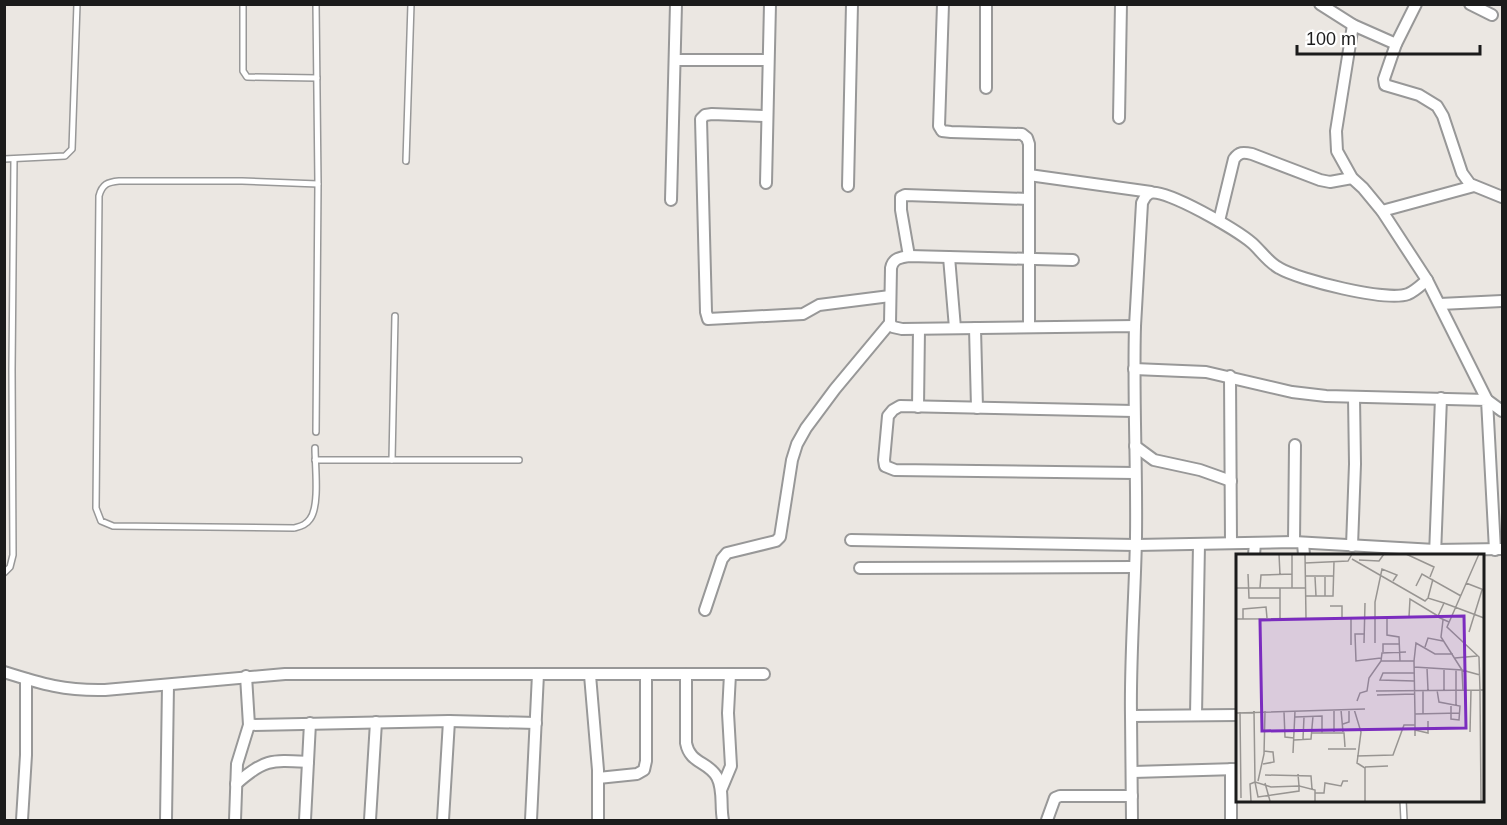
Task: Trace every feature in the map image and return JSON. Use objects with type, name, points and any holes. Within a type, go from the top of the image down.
[{"type":"street","points":[[671,200],[676,4]]},
{"type":"street","points":[[766,183],[770,4]]},
{"type":"street","points":[[848,186],[852,4]]},
{"type":"street","points":[[943,4],[939,126],[942,130],[951,132],[1022,134],[1027,138],[1029,144],[1029,327]]},
{"type":"street","points":[[986,4],[986,88]]},
{"type":"street","points":[[1119,118],[1121,4]]},
{"type":"street","points":[[1320,4],[1353,25],[1396,44]]},
{"type":"street","points":[[1416,4],[1396,44],[1384,79],[1385,85],[1419,95],[1437,106],[1443,116],[1462,173],[1470,184],[1503,197]]},
{"type":"street","points":[[1470,4],[1492,15]]},
{"type":"street","points":[[851,540],[1136,545],[1299,543],[1352,546],[1373,551],[1499,550],[1486,400],[1427,280],[1382,211],[1352,178],[1337,152],[1335,140],[1353,25]]},
{"type":"street","points":[[675,60],[768,60]]},
{"type":"street","points":[[767,116],[712,114],[701,119],[708,319],[803,314],[819,305],[890,296]]},
{"type":"street","points":[[1219,221],[1234,159],[1243,152],[1320,180],[1340,181],[1352,178]]},
{"type":"street","points":[[1029,175],[1166,195],[1219,221],[1254,244],[1276,267],[1333,286],[1392,296],[1408,294],[1427,280]]},
{"type":"street","points":[[1382,211],[1474,186]]},
{"type":"street","points":[[1132,820],[1130,674],[1136,545],[1135,326],[1142,203],[1145,196],[1151,192]]},
{"type":"street","points":[[909,256],[901,210],[901,197],[905,195],[1029,199]]},
{"type":"street","points":[[705,610],[722,559],[727,553],[776,541],[780,537],[792,460],[797,444],[836,388],[890,323],[892,262],[897,258],[909,256],[1073,260]]},
{"type":"street","points":[[949,257],[955,328]]},
{"type":"street","points":[[1440,304],[1503,301]]},
{"type":"street","points":[[890,323],[896,328],[919,329],[1135,326]]},
{"type":"street","points":[[975,328],[977,408]]},
{"type":"street","points":[[918,407],[919,329]]},
{"type":"street","points":[[1134,369],[1206,372],[1309,394],[1486,400],[1503,411]]},
{"type":"street","points":[[1230,376],[1231,543]]},
{"type":"street","points":[[1352,546],[1355,464],[1354,397]]},
{"type":"street","points":[[1435,552],[1441,398]]},
{"type":"street","points":[[1134,411],[900,406],[892,410],[888,416],[884,460],[885,466],[889,469],[1135,473]]},
{"type":"street","points":[[1135,446],[1154,460],[1200,470],[1231,480]]},
{"type":"street","points":[[1295,446],[1299,543],[1304,554]]},
{"type":"street","points":[[1254,554],[1255,543]]},
{"type":"street","points":[[1196,715],[1199,544]]},
{"type":"street","points":[[860,568],[1134,567]]},
{"type":"street","points":[[4,672],[56,688],[80,691],[168,685],[246,676],[320,673],[764,674]]},
{"type":"street","points":[[531,820],[538,674]]},
{"type":"street","points":[[598,778],[637,774],[644,770],[646,761],[646,674]]},
{"type":"street","points":[[686,674],[688,751],[693,758],[711,769],[718,778],[723,820]]},
{"type":"street","points":[[721,790],[731,766],[728,713],[730,674]]},
{"type":"street","points":[[590,675],[598,778],[598,820]]},
{"type":"street","points":[[235,820],[239,754],[248,735],[249,725],[246,676]]},
{"type":"street","points":[[22,820],[26,755],[26,679]]},
{"type":"street","points":[[166,820],[168,685]]},
{"type":"street","points":[[1131,716],[1236,715]]},
{"type":"street","points":[[249,725],[448,721],[536,723]]},
{"type":"street","points":[[443,820],[448,721]]},
{"type":"street","points":[[370,820],[376,722]]},
{"type":"street","points":[[305,820],[310,723]]},
{"type":"street","points":[[236,784],[265,762],[278,760],[308,762]]},
{"type":"street","points":[[1133,772],[1234,769],[1231,820]]},
{"type":"street","points":[[1047,820],[1055,798],[1060,796],[1132,796]]},
{"type":"lane","points":[[4,159],[65,156],[72,149],[77,4]]},
{"type":"lane","points":[[243,4],[243,71],[247,76],[317,78]]},
{"type":"lane","points":[[316,4],[318,184],[316,432]]},
{"type":"lane","points":[[406,161],[411,4]]},
{"type":"lane","points":[[4,573],[10,567],[13,555],[14,159]]},
{"type":"lane","points":[[315,448],[315,505],[312,517],[305,525],[294,528],[113,526],[101,521],[96,508],[99,196],[101,189],[108,182],[119,181],[242,181],[318,184]]},
{"type":"lane","points":[[392,460],[395,316]]},
{"type":"lane","points":[[315,460],[519,460]]},
{"type":"lane","points":[[1403,801],[1404,820]]}]
